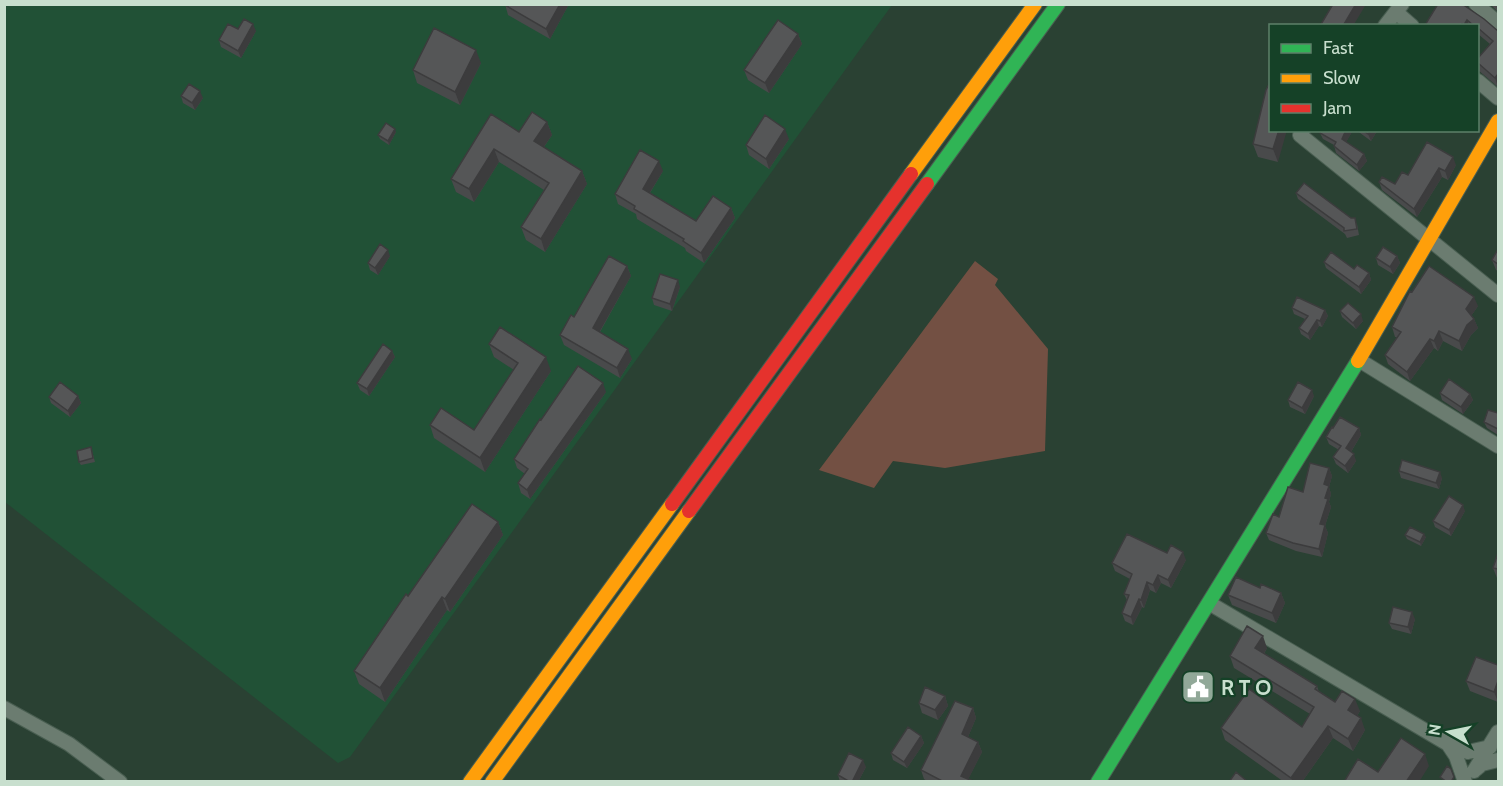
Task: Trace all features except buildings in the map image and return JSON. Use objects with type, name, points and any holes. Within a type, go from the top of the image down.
[{"type":"main road","points":[[470,782],[1035,4]]},
{"type":"main road","points":[[492,782],[1058,4]]},
{"type":"main road","points":[[1098,782],[1359,360],[1431,241],[1498,121]]},
{"type":"street","points":[[1476,4],[1498,23]]},
{"type":"street","points":[[1387,24],[1399,8],[1411,24]]},
{"type":"street","points":[[1479,82],[1498,98]]},
{"type":"street","points":[[1301,132],[1299,135],[1498,295]]},
{"type":"street","points":[[1359,360],[1498,446]]},
{"type":"street","points":[[1209,603],[1448,744],[1468,752],[1490,747]]},
{"type":"street","points":[[4,708],[69,744],[120,782]]},
{"type":"street","points":[[1469,778],[1498,732]]},
{"type":"street","points":[[1448,744],[1469,778]]},
{"type":"street","points":[[1469,778],[1482,764],[1498,760]]},
{"type":"shaded area","points":[[4,5],[892,5],[350,757],[338,763],[5,502]]},
{"type":"shaded area","points":[[975,261],[998,279],[995,285],[1048,349],[1045,451],[945,468],[893,461],[874,488],[819,470]]},
{"type":"traffic: fast","points":[[927,184],[1058,4]]},
{"type":"traffic: fast","points":[[1098,782],[1358,361]]},
{"type":"traffic: slow","points":[[911,174],[1035,4]]},
{"type":"traffic: slow","points":[[1358,361],[1498,121]]},
{"type":"traffic: slow","points":[[470,782],[672,504]]},
{"type":"traffic: slow","points":[[492,782],[689,511]]},
{"type":"traffic: jam","points":[[672,504],[911,174]]},
{"type":"traffic: jam","points":[[689,511],[927,184]]},
{"type":"place","name":"R T O","points":[[1198,687]]}]
